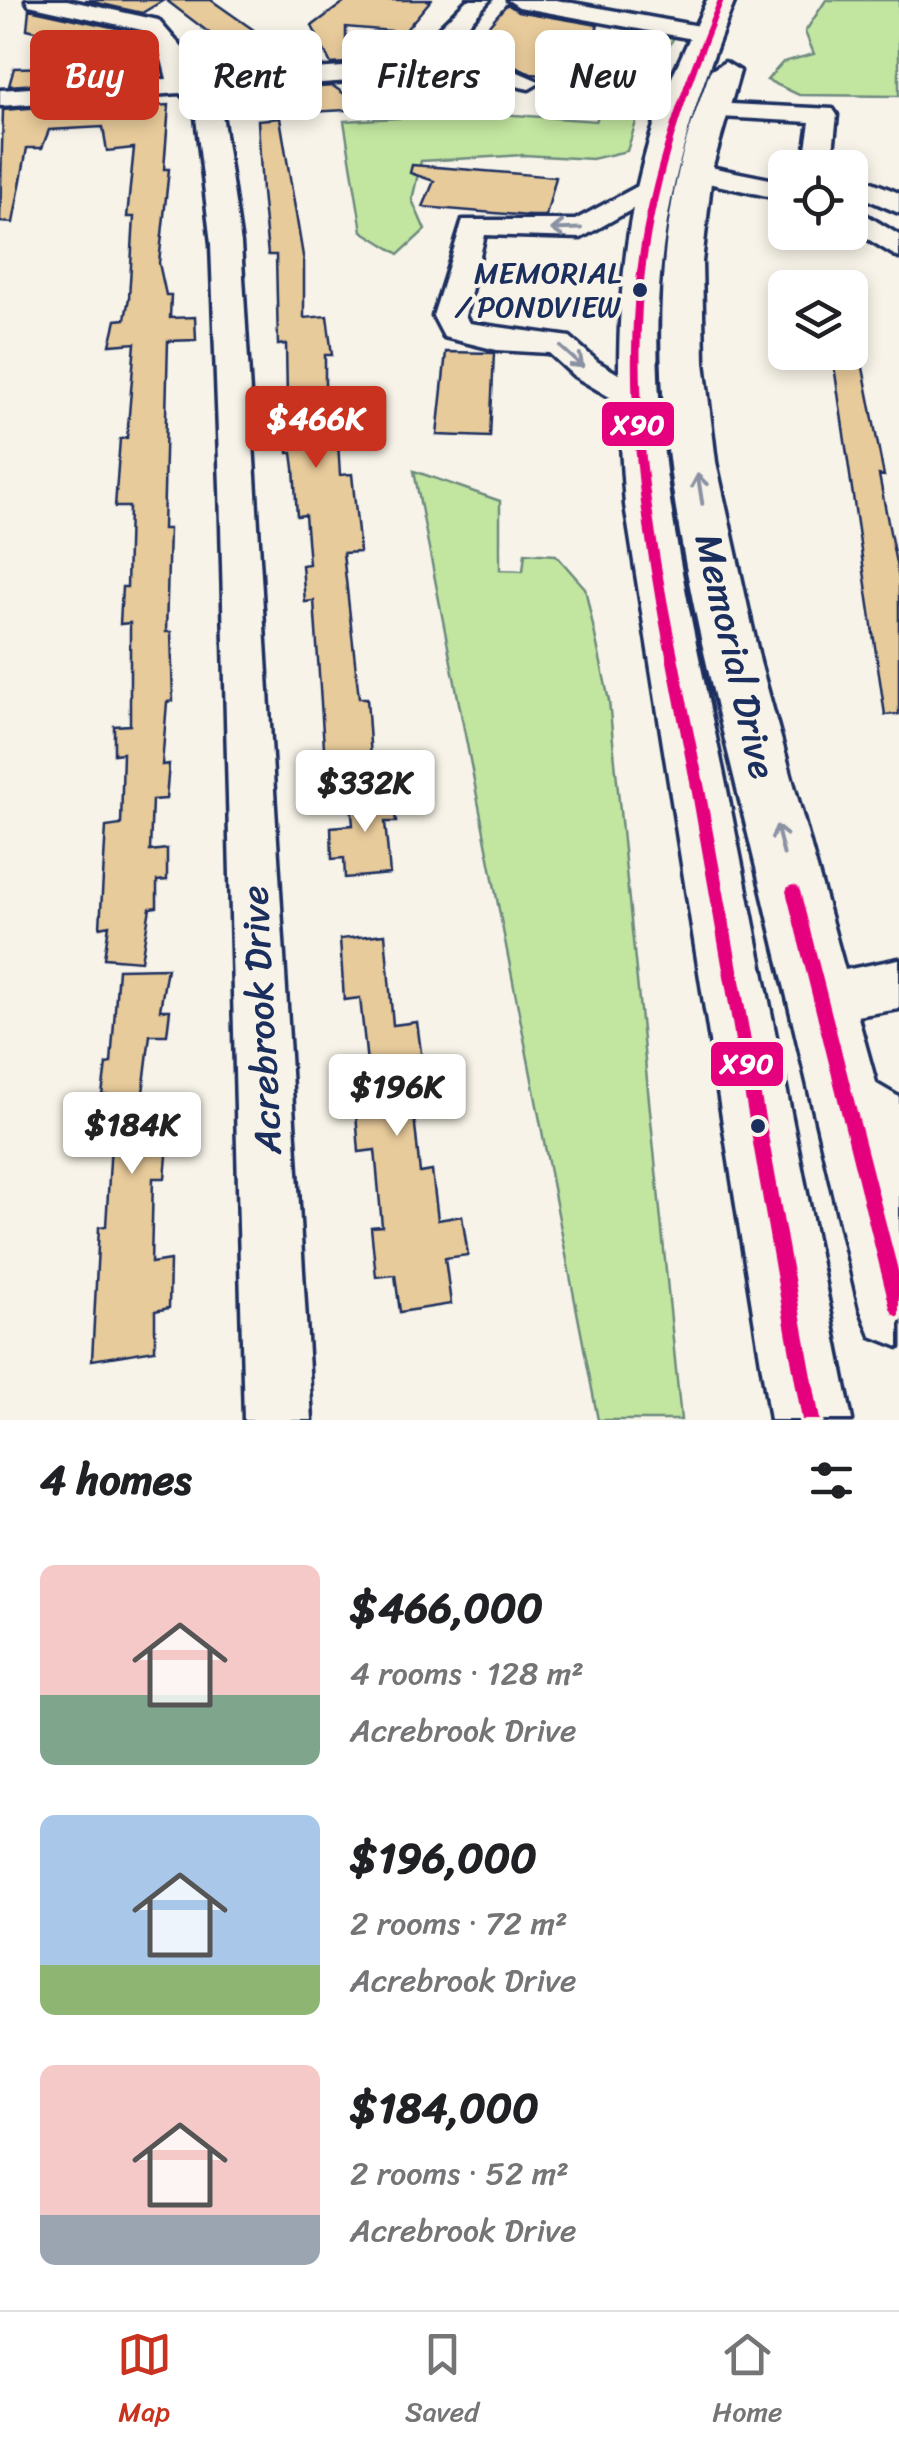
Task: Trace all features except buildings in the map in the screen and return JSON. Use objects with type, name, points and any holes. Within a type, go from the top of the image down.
[{"type":"main road","name":"Memorial Drive","points":[[755,0],[711,111],[673,180],[638,287],[637,399],[659,583],[811,1420]]},
{"type":"main road","name":"Memorial Drive","points":[[712,17],[673,105],[673,180],[685,250],[684,339],[700,490],[724,618],[899,1308]]},
{"type":"street","name":"Acrebrook Drive","points":[[36,0],[150,25],[172,50],[174,72],[179,76]]},
{"type":"street","points":[[451,30],[479,0]]},
{"type":"street","points":[[519,0],[712,17]]},
{"type":"street","points":[[515,77],[529,82]]},
{"type":"street","points":[[0,98],[179,88]]},
{"type":"street","points":[[711,111],[824,115],[819,150]]},
{"type":"street","name":"Acrebrook Drive","points":[[210,120],[226,244],[249,804],[275,1252],[278,1420]]},
{"type":"street","points":[[637,399],[586,368],[558,344],[456,330],[449,316],[473,226],[581,229],[673,180],[768,189]]},
{"type":"street","points":[[868,189],[899,204]]},
{"type":"street","points":[[868,226],[899,248]]},
{"type":"street","points":[[820,996],[899,984]]},
{"type":"street","points":[[844,1092],[899,1132]]},
{"type":"green space","points":[[826,0],[899,0],[899,96],[799,95],[767,80],[783,62],[814,54],[805,32]]},
{"type":"green space","points":[[515,115],[535,117],[535,120],[637,120],[627,151],[592,159],[524,155],[421,161],[412,200],[425,230],[399,254],[362,231],[344,121],[515,120]]},
{"type":"green space","points":[[414,471],[500,501],[500,570],[523,571],[525,553],[556,555],[585,588],[609,701],[681,1420],[598,1420]]},
{"type":"transit line","name":"X90","points":[[721,0],[678,112],[649,223],[638,304],[638,425],[663,609],[811,1420]]},
{"type":"transit line","name":"X90","points":[[793,891],[899,1308]]},
{"type":"place","name":"MEMORIAL / PONDVIEW","points":[[640,290]]}]
